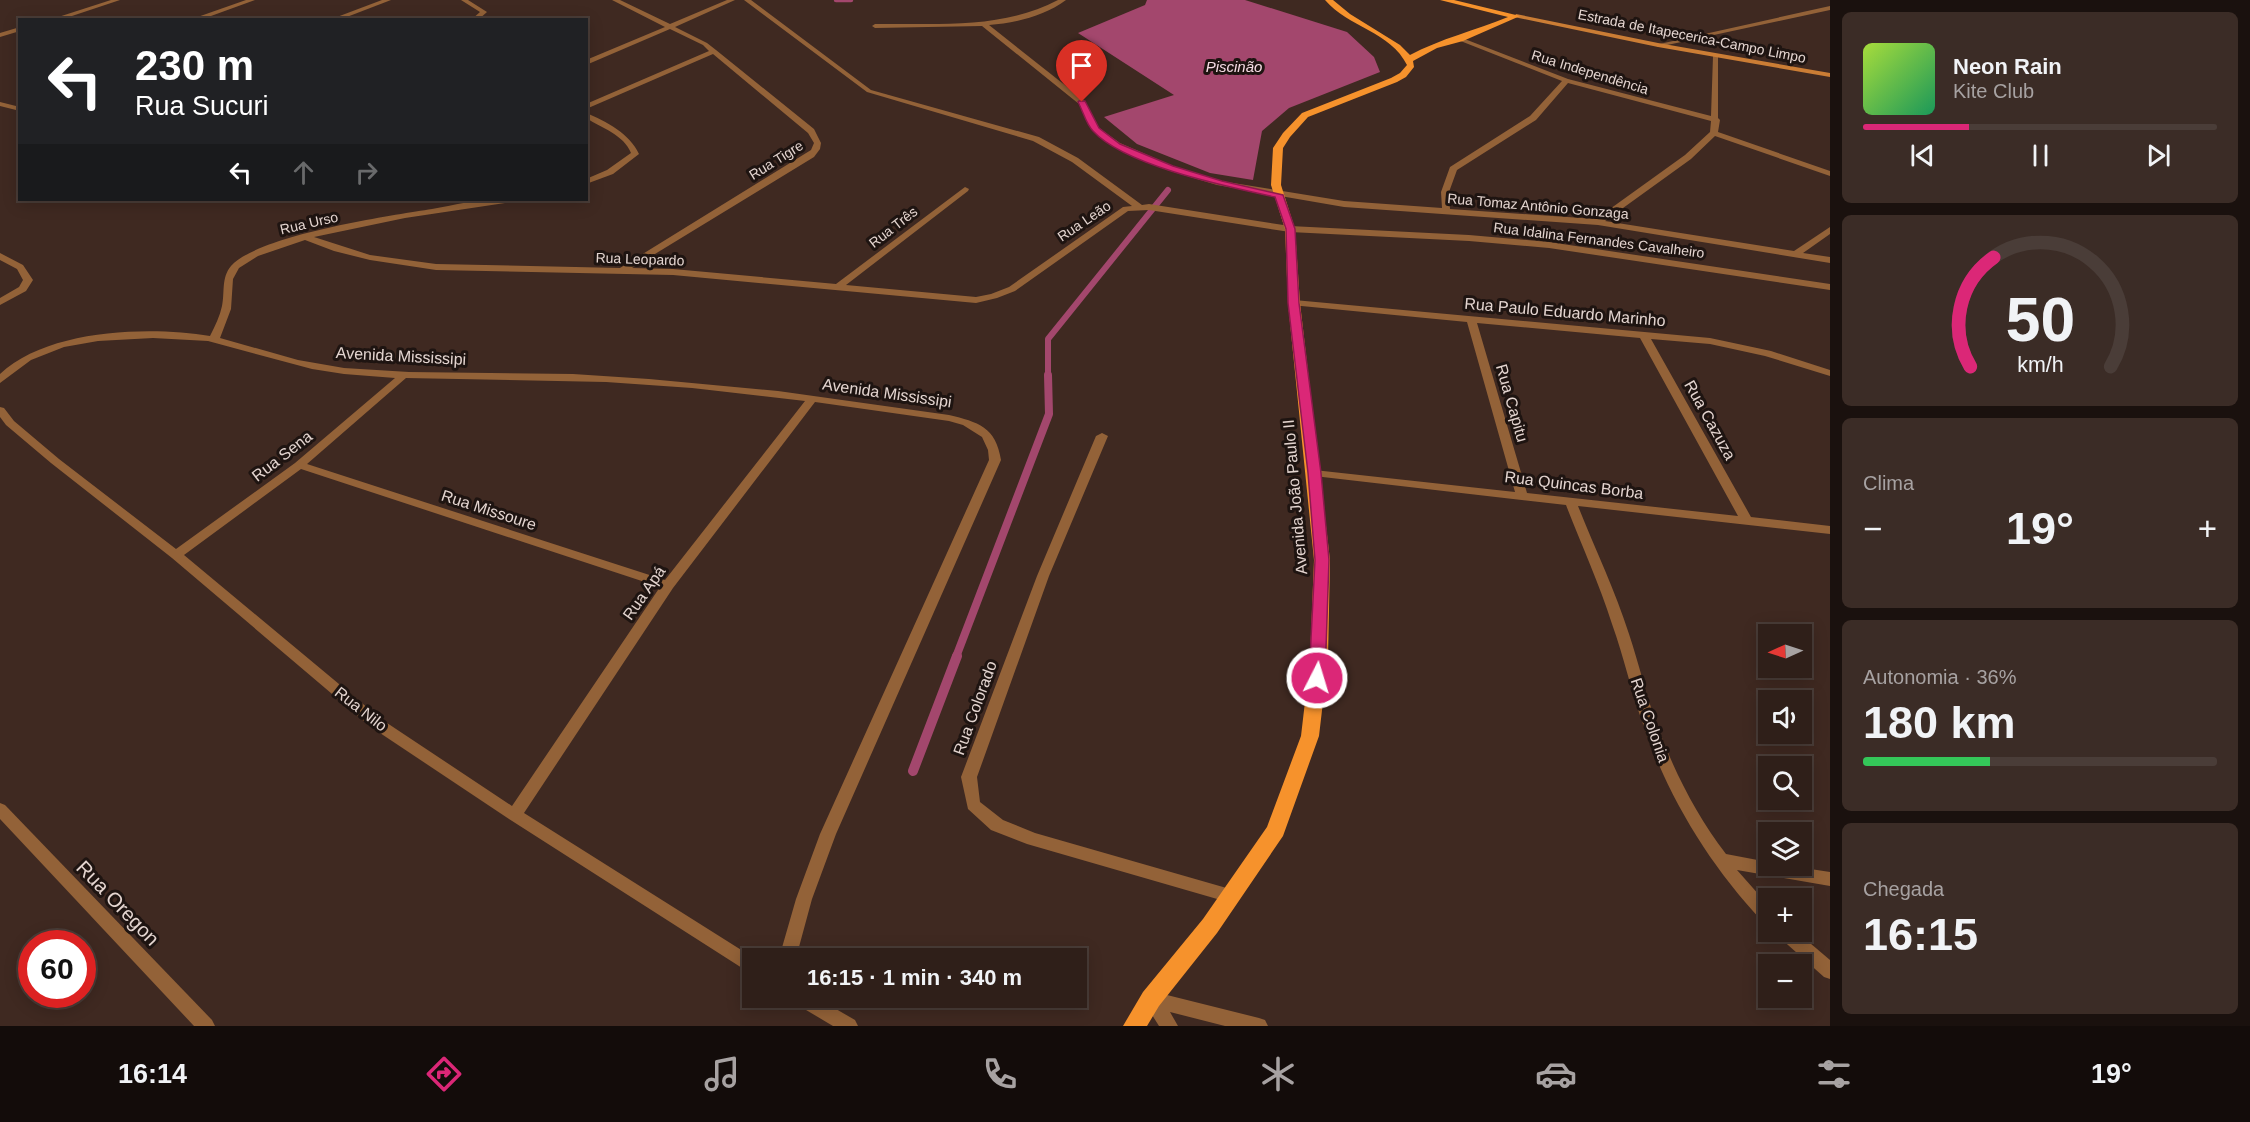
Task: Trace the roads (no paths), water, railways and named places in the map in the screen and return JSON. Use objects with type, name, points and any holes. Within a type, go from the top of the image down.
[{"type":"main road","points":[[1329,0],[1352,19],[1389,40],[1410,59],[1429,47],[1460,39],[1516,16]]},
{"type":"main road","name":"Estrada de Itapecerica-Campo Limpo","points":[[1444,0],[1658,45],[1830,75]]},
{"type":"main road","points":[[1389,40],[1429,47]]},
{"type":"main road","name":"Avenida João Paulo II","points":[[1134,1026],[1151,999],[1231,896],[1276,830],[1310,736],[1319,659],[1322,560],[1294,303],[1289,225],[1275,174],[1278,148],[1286,135],[1305,115],[1394,80],[1409,70],[1410,59]]},
{"type":"street","points":[[58,18],[117,0]]},
{"type":"street","points":[[198,18],[252,0]]},
{"type":"street","points":[[338,18],[388,0]]},
{"type":"street","points":[[464,0],[490,18]]},
{"type":"street","points":[[615,0],[672,26],[714,51]]},
{"type":"street","points":[[588,60],[732,0]]},
{"type":"street","points":[[747,0],[869,91],[1036,138],[1075,160],[1139,207]]},
{"type":"street","points":[[875,26],[984,24],[1016,18],[1054,6],[1063,0]]},
{"type":"street","points":[[1658,45],[1830,8]]},
{"type":"street","points":[[478,18],[483,15]]},
{"type":"street","name":"Rua Tomaz Antônio Gonzaga","points":[[984,24],[1082,102],[1096,129],[1117,146],[1170,168],[1220,183],[1280,199],[1598,222],[1830,260]]},
{"type":"street","points":[[0,35],[18,30]]},
{"type":"street","name":"Rua Independência","points":[[1460,39],[1566,80],[1716,120]]},
{"type":"street","points":[[588,106],[714,51]]},
{"type":"street","name":"Rua Tigre","points":[[623,270],[817,150],[818,139],[811,131],[714,51]]},
{"type":"street","points":[[1598,222],[1688,157],[1714,133],[1716,56]]},
{"type":"street","points":[[1446,211],[1445,192],[1453,169],[1533,118],[1566,80]]},
{"type":"street","points":[[0,104],[18,108]]},
{"type":"street","points":[[588,116],[630,145],[635,154],[610,172],[588,181]]},
{"type":"street","points":[[1714,133],[1830,174]]},
{"type":"street","name":"Rua Três","points":[[838,287],[964,189]]},
{"type":"street","name":"Rua Urso","points":[[214,339],[226,309],[231,273],[237,265],[259,251],[306,237],[389,219],[499,201]]},
{"type":"street","name":"Rua Leão","points":[[976,300],[1012,289],[1126,210],[1139,207],[1178,210],[1289,225]]},
{"type":"street","name":"Rua Idalina Fernandes Cavalheiro","points":[[1289,225],[1549,244],[1830,287]]},
{"type":"street","points":[[1796,254],[1830,230]]},
{"type":"street","name":"Rua Leopardo","points":[[306,237],[342,250],[420,265],[479,269],[623,270],[976,300]]},
{"type":"street","points":[[0,256],[26,273],[28,280],[23,289],[0,302]]},
{"type":"street","name":"Rua Paulo Eduardo Marinho","points":[[1294,303],[1710,341],[1744,347],[1830,373]]},
{"type":"street","name":"Rua Capitu","points":[[1471,319],[1522,495]]},
{"type":"street","name":"Rua Cazuza","points":[[1644,335],[1747,520]]},
{"type":"street","points":[[0,381],[20,362],[58,346],[95,338],[137,336],[214,339]]},
{"type":"street","name":"Avenida Mississipi","points":[[214,339],[293,362],[342,371],[404,375],[607,379],[712,387],[921,413],[969,423],[984,433],[994,444],[995,460],[828,834],[804,899],[791,948]]},
{"type":"street","name":"Rua Sena","points":[[176,555],[299,465],[404,375]]},
{"type":"street","name":"Rua Apá","points":[[514,815],[668,585],[812,399]]},
{"type":"street","name":"Rua Nilo","points":[[0,410],[10,423],[55,461],[176,555],[376,723],[514,815],[742,960]]},
{"type":"street","name":"Rua Colorado","points":[[1102,436],[1043,576],[969,777],[973,805],[997,825],[1033,839],[1231,896]]},
{"type":"street","name":"Rua Missoure","points":[[299,465],[668,585]]},
{"type":"street","name":"Rua Quincas Borba","points":[[1314,473],[1830,530]]},
{"type":"street","name":"Rua Colonia","points":[[1571,502],[1618,621],[1664,762],[1684,805],[1719,860],[1758,906]]},
{"type":"street","name":"Rua Oregon","points":[[0,809],[206,1026]]},
{"type":"street","points":[[1719,860],[1830,879]]},
{"type":"street","points":[[1797,942],[1830,971]]},
{"type":"street","points":[[1151,999],[1169,1026]]},
{"type":"street","points":[[1151,999],[1259,1026]]},
{"type":"street","points":[[819,1008],[849,1026]]},
{"type":"water","name":"Piscinão","points":[[1147,0],[1245,0],[1347,32],[1374,57],[1380,72],[1289,108],[1262,131],[1253,180],[1210,173],[1137,144],[1104,117],[1174,95],[1078,33],[1145,5]]},
{"type":"waterway","points":[[836,0],[851,0]]},
{"type":"waterway","points":[[1048,375],[1048,339],[1168,190]]},
{"type":"waterway","points":[[956,657],[1049,414],[1048,375]]},
{"type":"waterway","points":[[913,771],[957,656]]}]
